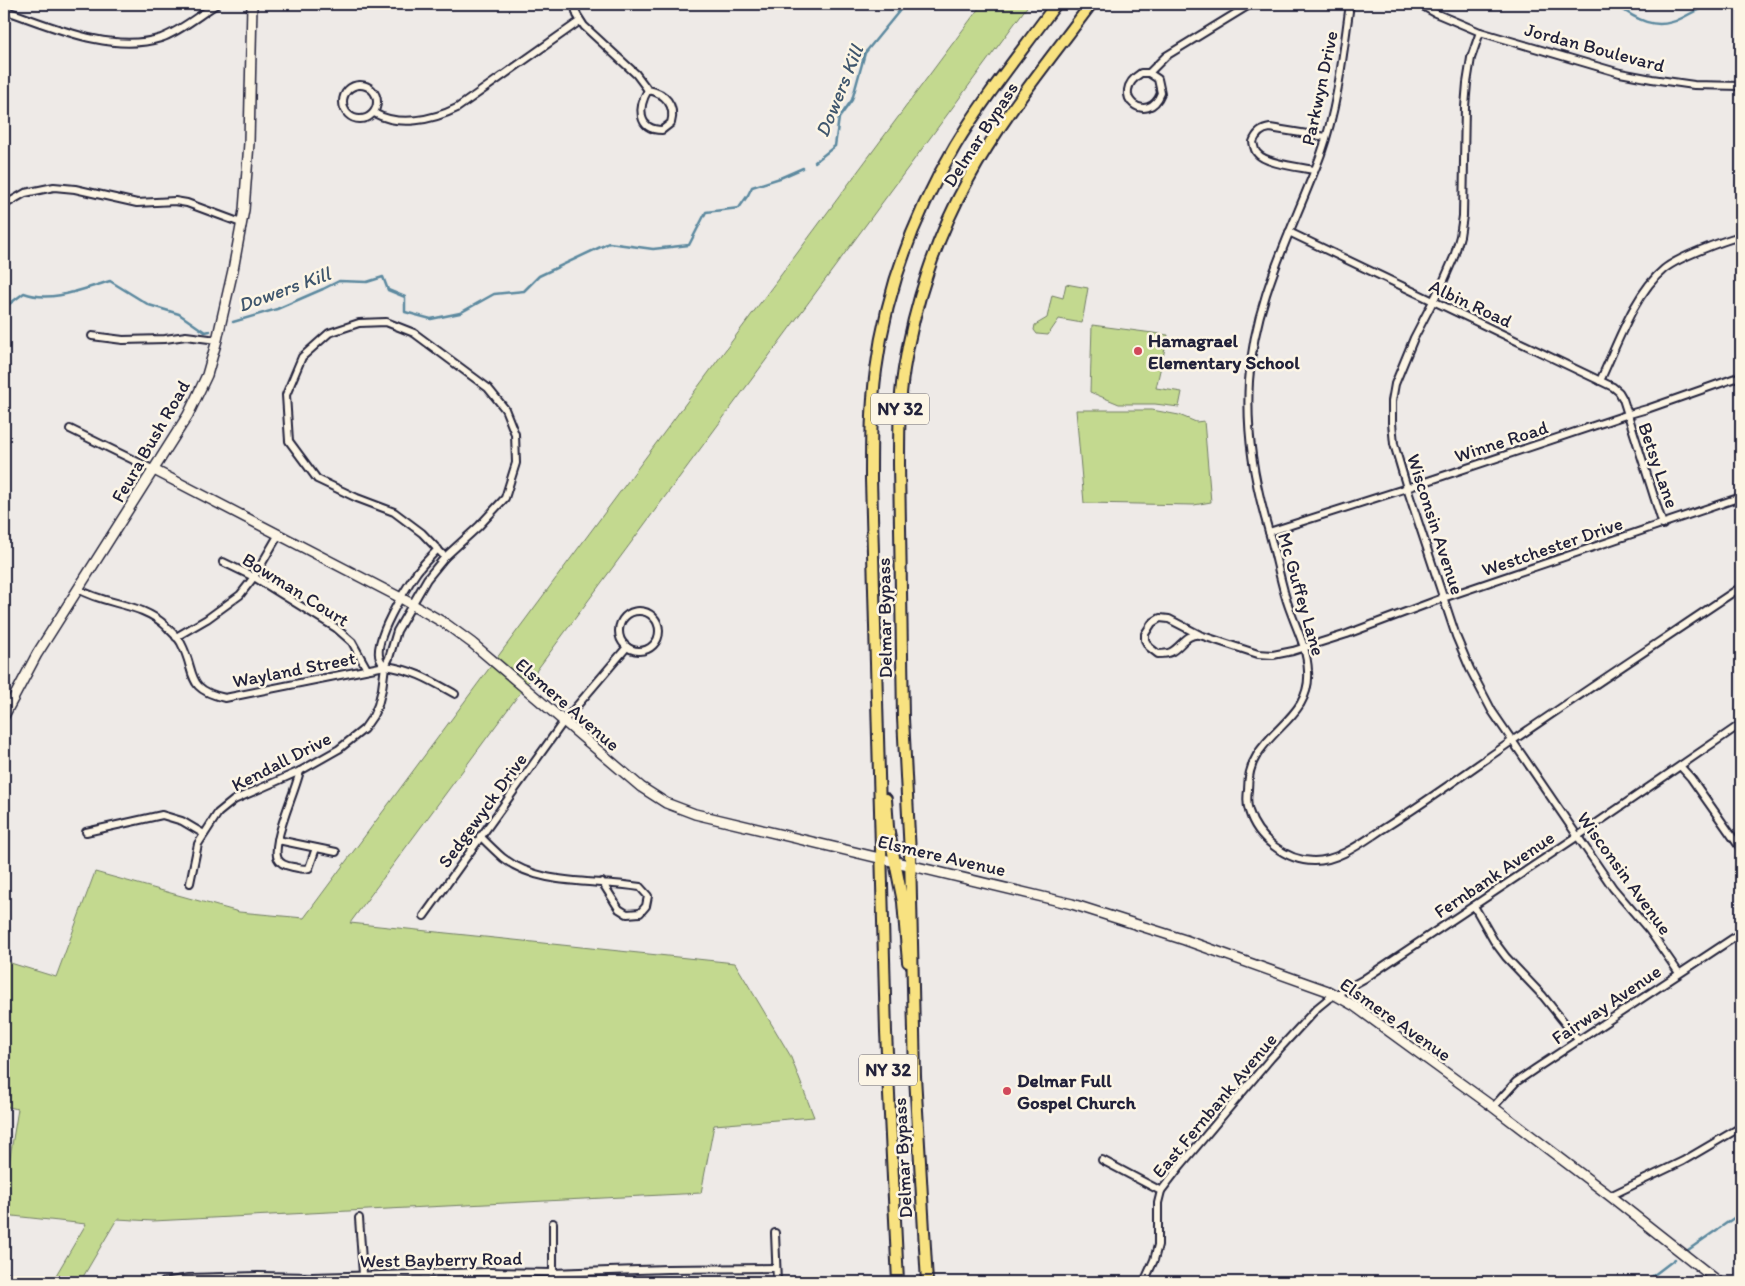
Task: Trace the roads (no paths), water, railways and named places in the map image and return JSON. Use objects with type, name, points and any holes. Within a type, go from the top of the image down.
[{"type":"main road","name":"Feura Bush Road","points":[[4,716],[37,654],[188,415],[207,375],[233,270],[241,223],[249,142],[252,4]]},
{"type":"main road","name":"Delmar Bypass","points":[[898,1282],[886,1041],[870,479],[876,369],[891,295],[899,269],[925,203],[955,146],[996,85],[1056,4]]},
{"type":"main road","name":"Delmar Bypass","points":[[927,1282],[918,1153],[904,718],[899,464],[902,390],[907,350],[917,305],[937,247],[965,186],[1008,116],[1091,4]]},
{"type":"main road","name":"Elsmere Avenue","points":[[154,470],[401,598],[446,624],[472,643],[641,787],[666,803],[695,814],[1072,904],[1194,943],[1337,995],[1493,1107],[1719,1282]]},
{"type":"main road","points":[[877,697],[888,827],[903,902],[905,946],[914,1013]]},
{"type":"street","points":[[4,10],[89,38],[121,44],[134,44],[169,34],[217,4]]},
{"type":"street","points":[[574,4],[580,21],[636,74],[648,90],[661,93],[670,104],[673,110],[671,123],[662,130],[650,128],[642,119],[641,106],[648,90]]},
{"type":"street","points":[[1150,73],[1158,79],[1161,93],[1159,99],[1152,106],[1140,108],[1133,105],[1128,98],[1127,92],[1133,79],[1141,74],[1150,73],[1166,56],[1251,4]]},
{"type":"street","name":"Parkwyn Drive","points":[[1289,232],[1326,137],[1333,107],[1350,4]]},
{"type":"street","name":"Jordan Boulevard","points":[[1419,4],[1435,14],[1480,32],[1620,73],[1694,85],[1741,86]]},
{"type":"street","points":[[374,113],[387,119],[417,120],[446,114],[580,21]]},
{"type":"street","name":"Wisconsin Avenue","points":[[1480,32],[1467,83],[1463,216],[1461,226],[1454,257],[1414,338],[1395,384],[1392,402],[1394,444],[1456,636],[1470,669],[1492,711],[1614,888],[1649,930],[1679,973]]},
{"type":"street","points":[[353,86],[366,87],[375,95],[377,101],[374,113],[362,119],[352,117],[344,110],[345,94],[353,86]]},
{"type":"street","points":[[1314,170],[1262,158],[1256,153],[1253,142],[1260,131],[1265,128],[1326,137]]},
{"type":"street","points":[[4,205],[25,193],[54,187],[137,203],[176,201],[241,223]]},
{"type":"street","name":"Albin Road","points":[[1289,232],[1600,381],[1619,392],[1626,415]]},
{"type":"street","name":"Mc Guffey Lane","points":[[1289,232],[1263,300],[1254,337],[1249,379],[1250,444],[1261,509],[1269,532],[1285,597],[1304,647],[1308,670],[1306,692],[1296,712],[1259,751],[1249,774],[1248,808],[1254,823],[1272,845],[1286,854],[1299,859],[1314,861],[1329,858],[1340,854],[1410,812],[1513,741]]},
{"type":"street","points":[[1600,381],[1632,313],[1651,282],[1672,263],[1741,236]]},
{"type":"street","name":"Kendall Drive","points":[[190,883],[198,844],[218,813],[234,800],[300,771],[339,749],[364,729],[373,716],[378,704],[382,689],[384,666],[389,658],[397,631],[412,604],[427,579],[445,557],[479,526],[504,498],[516,463],[514,434],[506,409],[488,388],[414,333],[386,322],[359,324],[329,333],[302,357],[286,395],[290,441],[318,479],[357,498],[394,512],[422,533],[445,557]]},
{"type":"street","points":[[92,336],[123,340],[198,336],[217,340]]},
{"type":"street","name":"Winne Road","points":[[1269,532],[1407,488],[1741,376]]},
{"type":"street","name":"Betsy Lane","points":[[1626,415],[1663,524]]},
{"type":"street","points":[[70,429],[154,470]]},
{"type":"street","name":"Westchester Drive","points":[[1200,635],[1169,619],[1160,618],[1152,623],[1145,634],[1144,640],[1158,654],[1170,653],[1194,634],[1258,654],[1273,655],[1347,634],[1443,598],[1741,497]]},
{"type":"street","points":[[176,638],[207,619],[240,595],[254,577],[279,534]]},
{"type":"street","name":"Kendall Drive","points":[[384,666],[379,658],[382,634],[388,621],[418,571],[438,549]]},
{"type":"street","name":"Bowman Court","points":[[223,562],[254,577],[336,628],[352,642],[367,669]]},
{"type":"street","points":[[1513,741],[1741,587]]},
{"type":"street","name":"Wayland Street","points":[[78,589],[99,599],[134,606],[150,613],[165,625],[180,642],[192,674],[200,688],[211,695],[225,698],[384,666]]},
{"type":"street","points":[[644,612],[650,614],[658,624],[659,630],[656,642],[652,647],[640,652],[627,648],[620,636],[621,623],[630,614],[644,612]]},
{"type":"street","name":"Sedgewyck Drive","points":[[424,916],[564,722],[627,648]]},
{"type":"street","points":[[384,666],[400,668],[421,675],[455,694]]},
{"type":"street","name":"Fernbank Avenue","points":[[1337,995],[1474,906],[1741,724]]},
{"type":"street","points":[[1680,767],[1691,778],[1741,849]]},
{"type":"street","points":[[300,771],[296,788],[282,820],[277,858],[281,863],[289,866],[304,869],[310,868],[316,848]]},
{"type":"street","points":[[86,832],[162,816],[182,821],[204,834]]},
{"type":"street","points":[[480,836],[503,858],[521,869],[542,876],[562,880],[602,882],[640,887],[648,896],[646,906],[640,913],[627,914],[619,909],[602,882]]},
{"type":"street","points":[[278,840],[336,852]]},
{"type":"street","points":[[1474,906],[1506,958],[1543,996],[1579,1041]]},
{"type":"street","name":"Fairway Avenue","points":[[1493,1107],[1516,1082],[1741,933]]},
{"type":"street","name":"East Fernbank Avenue","points":[[1144,1282],[1154,1260],[1158,1245],[1158,1203],[1161,1191],[1298,1028],[1322,1003],[1337,995]]},
{"type":"street","points":[[1610,1196],[1683,1161],[1741,1127]]},
{"type":"street","points":[[1102,1160],[1161,1191]]},
{"type":"street","points":[[359,1218],[363,1274]]},
{"type":"street","points":[[553,1223],[553,1282]]},
{"type":"street","points":[[775,1233],[777,1282]]},
{"type":"street","name":"West Bayberry Road","points":[[164,1282],[258,1276],[312,1279],[363,1274],[425,1275],[489,1272],[552,1273],[659,1269],[776,1268]]},
{"type":"street","points":[[425,1275],[425,1282]]},
{"type":"street","points":[[4,1277],[28,1282]]},
{"type":"waterway","name":"Dowers Kill","points":[[815,162],[835,146],[839,118],[852,100],[865,53],[905,4]]},
{"type":"waterway","name":"Dowers Kill","points":[[1615,4],[1638,19],[1655,24],[1672,22],[1701,8],[1714,5],[1741,9]]},
{"type":"waterway","name":"Dowers Kill","points":[[233,322],[277,309],[339,281],[367,282],[383,277],[388,290],[405,297],[405,312],[431,319],[460,313],[494,294],[524,291],[539,276],[609,243],[653,249],[689,245],[706,212],[739,208],[752,187],[803,168]]},
{"type":"waterway","name":"Dowers Kill","points":[[4,303],[8,305],[24,293],[34,296],[56,296],[110,281],[149,305],[179,314],[205,332],[210,331]]},
{"type":"waterway","points":[[1688,1250],[1741,1213]]},
{"type":"waterway","points":[[1645,1282],[1675,1259]]},
{"type":"place","name":"Hamagrael Elementary School","points":[[1138,351]]},
{"type":"place","name":"Delmar Full Gospel Church","points":[[1007,1091]]}]
